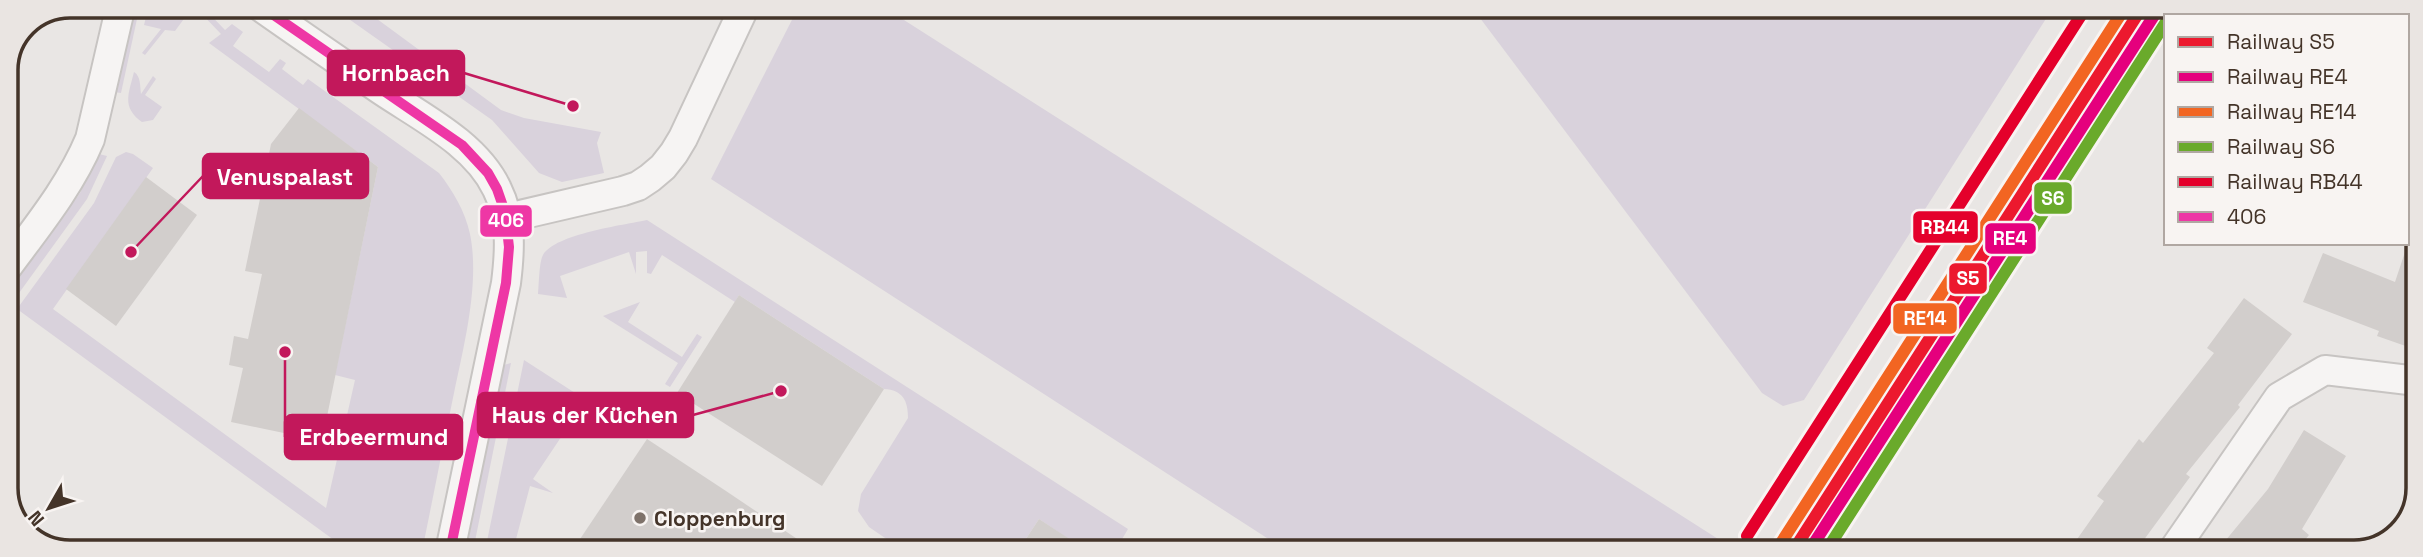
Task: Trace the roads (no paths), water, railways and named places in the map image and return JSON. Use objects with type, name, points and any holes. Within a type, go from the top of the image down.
[{"type":"street","points":[[18,252],[73,175],[82,158],[90,139],[118,18]]},
{"type":"street","points":[[277,18],[457,142],[497,188],[507,218],[510,251],[506,283],[452,540]]},
{"type":"street","points":[[507,218],[623,191],[638,186],[663,167],[683,138],[739,18]]},
{"type":"street","points":[[2180,540],[2279,397],[2325,370],[2406,380]]},
{"type":"rail line","name":"RB44","points":[[1747,536],[2079,18]]},
{"type":"rail line","name":"RE14","points":[[1783,540],[2118,18]]},
{"type":"rail line","name":"S5","points":[[1800,540],[2135,18]]},
{"type":"rail line","name":"RE4","points":[[1816,540],[2152,18]]},
{"type":"rail line","name":"S6","points":[[1833,540],[2164,25]]},
{"type":"place","name":"Hornbach","points":[[573,106]]},
{"type":"place","name":"Venuspalast","points":[[131,252]]},
{"type":"place","name":"Erdbeermund","points":[[285,352]]},
{"type":"place","name":"Haus der Küchen","points":[[781,391]]},
{"type":"place","name":"Cloppenburg","points":[[640,518]]}]
